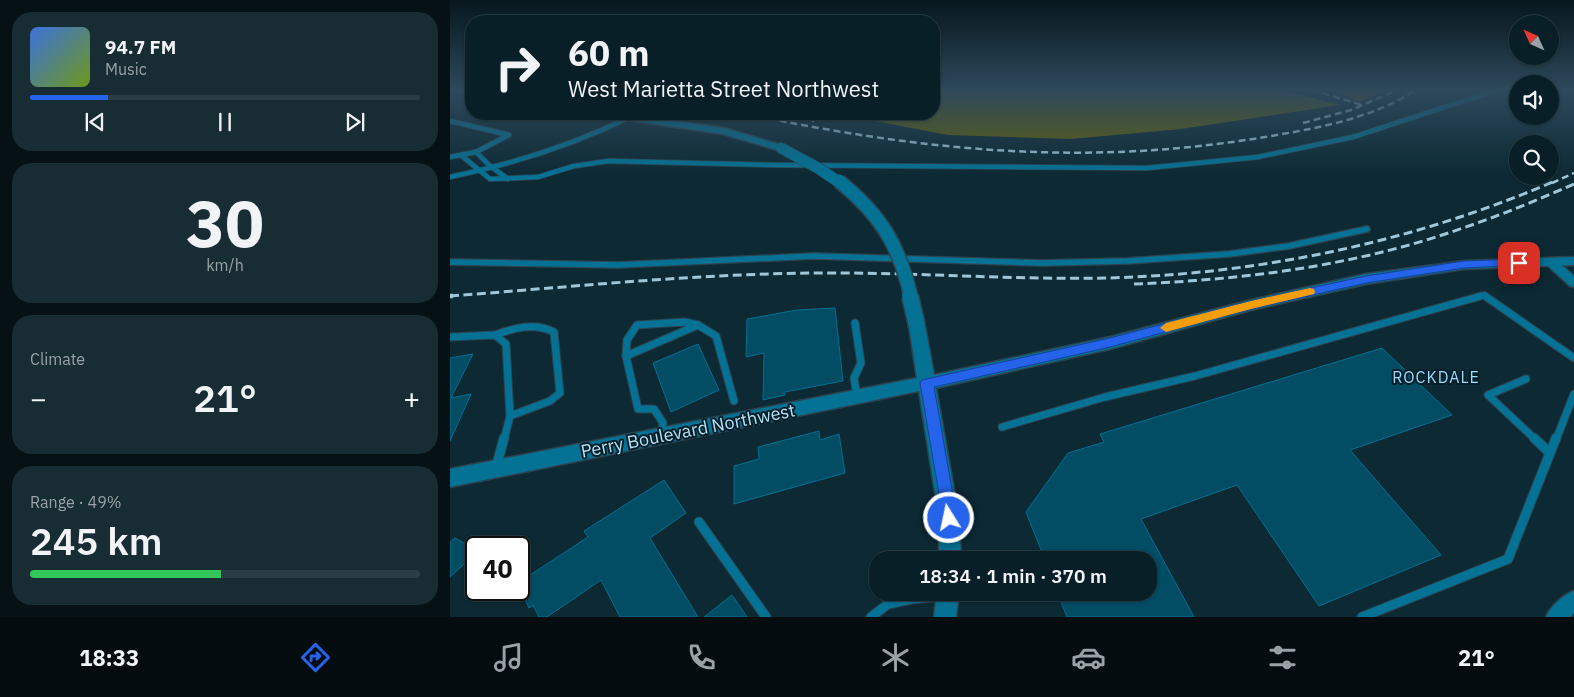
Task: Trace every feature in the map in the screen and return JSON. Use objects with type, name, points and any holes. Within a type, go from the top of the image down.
[{"type":"street","points":[[650,120],[724,131],[781,148],[830,174],[858,197],[885,229],[902,261],[917,326],[949,518],[950,551]]},
{"type":"street","name":"Perry Boulevard Northwest","points":[[450,478],[927,383],[1110,343],[1251,305],[1366,279],[1464,265],[1574,261]]},
{"type":"street","points":[[1551,262],[1574,283]]},
{"type":"street","points":[[1556,617],[1574,600]]},
{"type":"lane","points":[[462,156],[490,179],[538,176],[574,166],[609,161],[795,165],[1148,168],[1258,157],[1353,137],[1409,119]]},
{"type":"lane","points":[[450,176],[550,149],[601,131],[624,120]]},
{"type":"lane","points":[[450,121],[509,135],[476,152],[450,157]]},
{"type":"lane","points":[[476,152],[508,179]]},
{"type":"lane","points":[[450,262],[618,265],[814,256],[1014,262],[1127,261],[1229,254],[1289,246],[1367,229]]},
{"type":"lane","points":[[1002,427],[1105,397],[1195,376],[1484,295],[1574,358]]},
{"type":"lane","points":[[662,436],[663,423],[654,409],[638,409],[626,356],[627,340],[637,325],[684,322],[698,325],[716,336],[734,400]]},
{"type":"lane","points":[[855,323],[861,363],[854,378],[856,397]]},
{"type":"lane","points":[[626,356],[698,325]]},
{"type":"lane","points":[[450,338],[495,335],[515,328],[542,327],[554,332],[560,393],[550,401],[510,416]]},
{"type":"lane","points":[[495,335],[506,344],[510,416],[496,469]]},
{"type":"lane","points":[[1526,379],[1488,395],[1550,453]]},
{"type":"lane","points":[[1362,617],[1508,559],[1574,394]]},
{"type":"lane","points":[[700,522],[766,617]]},
{"type":"lane","points":[[871,617],[888,604],[912,599],[947,602]]},
{"type":"shaded area","points":[[1249,119],[1181,129],[1071,139],[948,135],[870,120]]},
{"type":"building","points":[[835,308],[843,381],[785,392],[785,395],[763,400],[764,353],[746,357],[747,319],[797,310]]},
{"type":"building","points":[[698,344],[719,390],[671,412],[653,363]]},
{"type":"building","points":[[1382,348],[1452,415],[1350,450],[1441,555],[1319,606],[1237,485],[1141,519],[1194,617],[1067,617],[1061,601],[1157,601],[1157,551],[1041,551],[1026,512],[1068,453],[1104,442],[1100,434]]},
{"type":"building","points":[[473,354],[451,398],[471,394],[450,441],[450,358]]},
{"type":"building","points":[[819,431],[820,440],[839,434],[845,473],[734,504],[734,466],[759,459],[758,447]]},
{"type":"building","points":[[664,480],[686,513],[650,538],[698,617],[620,617],[601,580],[547,617],[539,617],[533,605],[529,608],[526,601],[530,601],[530,575],[588,537],[584,531]]},
{"type":"building","points":[[455,538],[465,544],[465,563],[450,577],[450,542]]},
{"type":"building","points":[[732,595],[747,617],[704,617]]},
{"type":"railway","points":[[1303,123],[1319,119]]},
{"type":"railway","points":[[777,120],[877,137],[941,145],[1005,151],[1069,153],[1198,146],[1305,130],[1351,119]]},
{"type":"railway","points":[[809,120],[814,121]]},
{"type":"railway","points":[[1559,180],[1574,173]]},
{"type":"railway","points":[[1134,284],[1249,276],[1362,257],[1454,231],[1540,199],[1574,184]]},
{"type":"railway","points":[[453,296],[450,296],[769,274],[851,273],[1107,278],[1222,270],[1336,251],[1391,237],[1501,203],[1545,185]]},
{"type":"slow traffic","points":[[1166,328],[1251,305],[1310,292]]},
{"type":"district","name":"ROCKDALE","points":[[1436,377]]},
{"type":"route","points":[[949,518],[927,383],[1110,343],[1251,305],[1366,279],[1464,265],[1519,263]]}]
